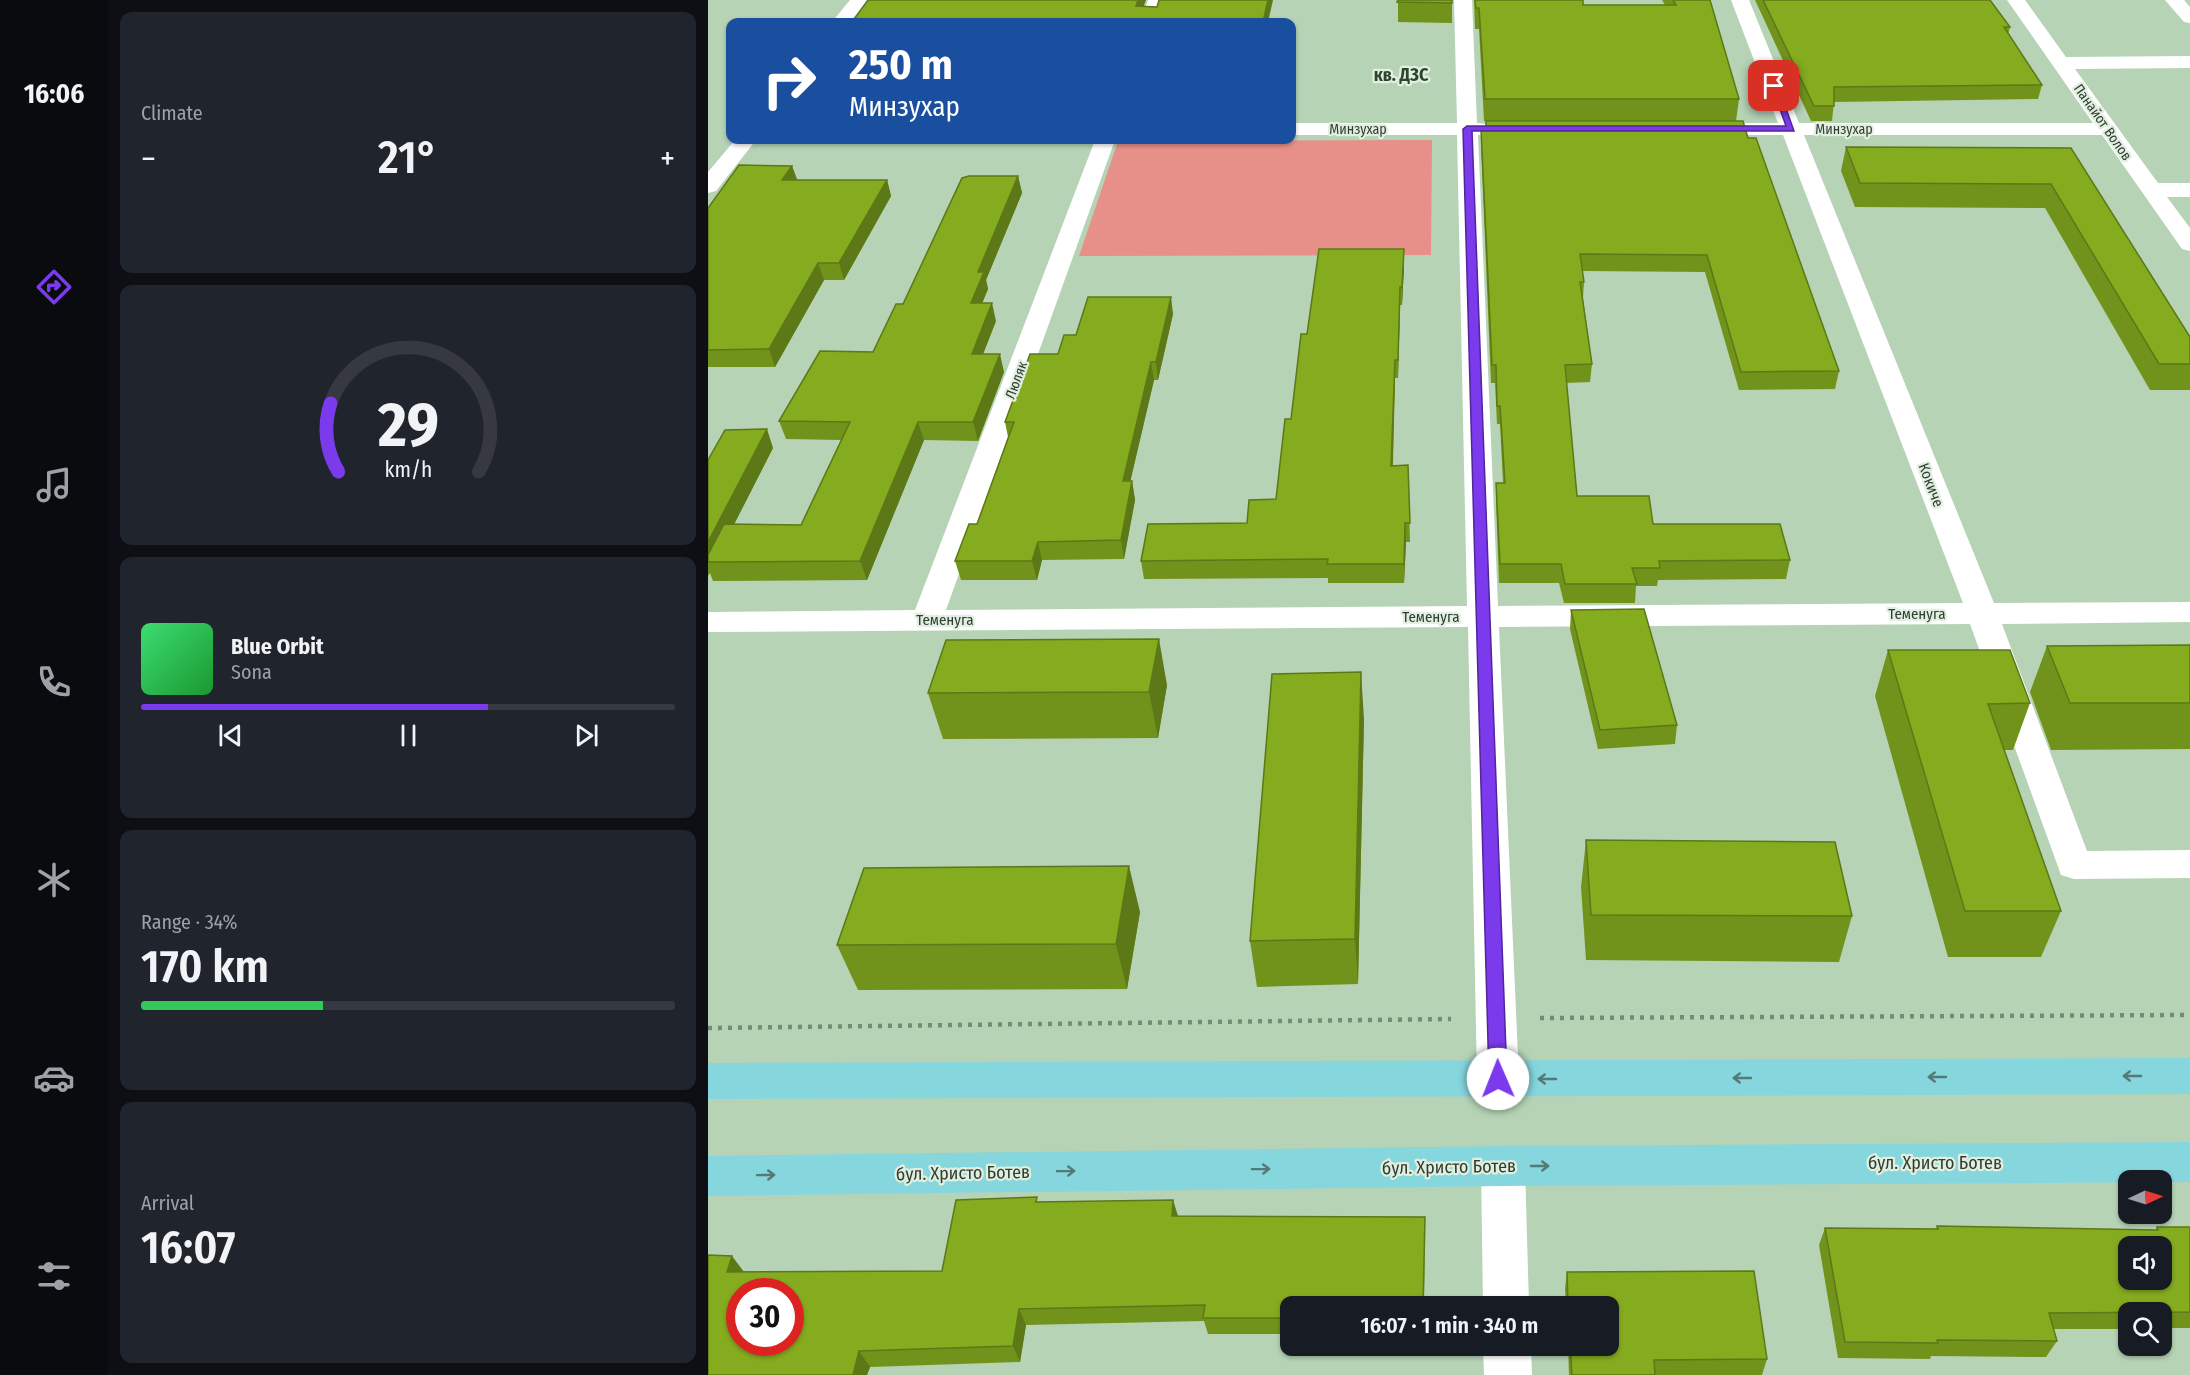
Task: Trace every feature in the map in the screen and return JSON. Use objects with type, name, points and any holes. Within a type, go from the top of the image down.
[{"type":"main road","points":[[708,1081],[2190,1076]]},
{"type":"main road","name":"бул. Христо Ботев","points":[[708,1176],[1503,1166],[2190,1161]]},
{"type":"street","points":[[844,18],[859,0]]},
{"type":"street","points":[[1150,18],[1157,0]]},
{"type":"street","points":[[1463,0],[1498,1079]]},
{"type":"street","name":"Кокиче","points":[[1740,0],[1982,613],[2074,865],[2190,864]]},
{"type":"street","name":"Панайот Волов","points":[[2016,0],[2190,244]]},
{"type":"street","points":[[2174,0],[2190,18]]},
{"type":"street","points":[[2061,63],[2190,62]]},
{"type":"street","name":"Минзухар","points":[[1296,129],[1503,129]]},
{"type":"street","name":"Минзухар","points":[[1683,129],[2108,129]]},
{"type":"street","points":[[708,186],[743,144]]},
{"type":"street","name":"Люляк","points":[[927,620],[1104,144]]},
{"type":"street","points":[[2151,190],[2190,190]]},
{"type":"street","name":"Теменуга","points":[[708,622],[2190,612]]},
{"type":"street","points":[[1503,1166],[1506,1296]]},
{"type":"street","points":[[1508,1356],[1508,1375]]},
{"type":"shaded area","points":[[1296,140],[1432,140],[1431,255],[1079,256],[1117,144],[1296,144]]},
{"type":"building","points":[[868,0],[1138,0],[1136,6],[1157,7],[1159,0],[1268,0],[1264,18],[855,18]]},
{"type":"building","points":[[1398,0],[1452,0],[1452,3],[1397,2]]},
{"type":"building","points":[[1475,0],[1583,0],[1583,5],[1676,5],[1673,0],[1710,0],[1739,99],[1485,99],[1479,8],[1476,8]]},
{"type":"building","points":[[1763,0],[1990,0],[2010,27],[2004,27],[2042,85],[1834,87],[1834,106],[1814,106]]},
{"type":"building","points":[[1486,121],[1743,121],[1748,138],[1756,138],[1839,371],[1741,372],[1707,255],[1580,254],[1584,282],[1580,282],[1592,364],[1565,365],[1577,496],[1649,496],[1653,524],[1780,524],[1790,560],[1659,561],[1660,568],[1632,568],[1637,584],[1565,584],[1561,564],[1500,564],[1496,483],[1505,483],[1500,406],[1497,406],[1496,365],[1492,365],[1481,129],[1486,129]]},
{"type":"building","points":[[1846,147],[2071,148],[2190,337],[2190,364],[2159,364],[2051,184],[1860,183]]},
{"type":"building","points":[[739,165],[792,166],[782,180],[887,180],[839,263],[818,263],[769,349],[708,350],[708,208]]},
{"type":"building","points":[[1018,176],[978,272],[984,272],[971,303],[992,303],[972,354],[1000,354],[973,422],[918,422],[860,561],[708,562],[708,555],[724,524],[801,525],[850,422],[779,421],[820,351],[873,352],[896,304],[903,304],[962,178]]},
{"type":"building","points":[[1319,249],[1404,249],[1402,287],[1400,287],[1398,360],[1395,360],[1391,466],[1408,465],[1410,523],[1405,523],[1404,564],[1327,564],[1328,559],[1141,561],[1148,524],[1247,523],[1249,500],[1276,499],[1285,419],[1291,419],[1301,334],[1307,334]]},
{"type":"building","points":[[1088,297],[1171,297],[1156,362],[1151,362],[1123,481],[1132,481],[1121,540],[1038,542],[1032,561],[955,561],[969,524],[977,524],[1014,422],[1005,422],[1030,354],[1058,354],[1064,335],[1076,335]]},
{"type":"building","points":[[767,429],[708,542],[708,460],[725,430]]},
{"type":"building","points":[[1644,609],[1677,725],[1600,730],[1571,610]]},
{"type":"building","points":[[1159,639],[1149,692],[928,693],[946,640]]},
{"type":"building","points":[[2190,645],[2190,703],[2070,703],[2047,646]]},
{"type":"building","points":[[1888,650],[2010,650],[2030,703],[1988,704],[2061,911],[1965,911]]},
{"type":"building","points":[[1361,672],[1355,939],[1250,941],[1272,674]]},
{"type":"building","points":[[1586,840],[1835,842],[1852,916],[1591,915]]},
{"type":"building","points":[[1129,866],[1116,944],[837,945],[864,868]]},
{"type":"building","points":[[1037,1197],[1036,1202],[1173,1200],[1172,1216],[1425,1217],[1423,1296],[1280,1296],[1280,1318],[1203,1318],[1205,1305],[1019,1309],[1013,1346],[859,1351],[853,1375],[708,1375],[708,1255],[732,1256],[727,1272],[942,1271],[956,1200]]},
{"type":"building","points":[[1937,1226],[2158,1230],[2157,1227],[2190,1227],[2190,1312],[2172,1312],[2172,1302],[2118,1302],[2118,1313],[2049,1313],[2057,1341],[1845,1342],[1825,1228],[1938,1229]]},
{"type":"building","points":[[1754,1271],[1767,1359],[1654,1360],[1655,1375],[1572,1375],[1571,1356],[1619,1356],[1619,1296],[1568,1296],[1567,1272]]},
{"type":"district","name":"кв. ДЗС","points":[[1401,75]]},
{"type":"route","points":[[1498,1079],[1467,129],[1791,129],[1774,86]]}]
